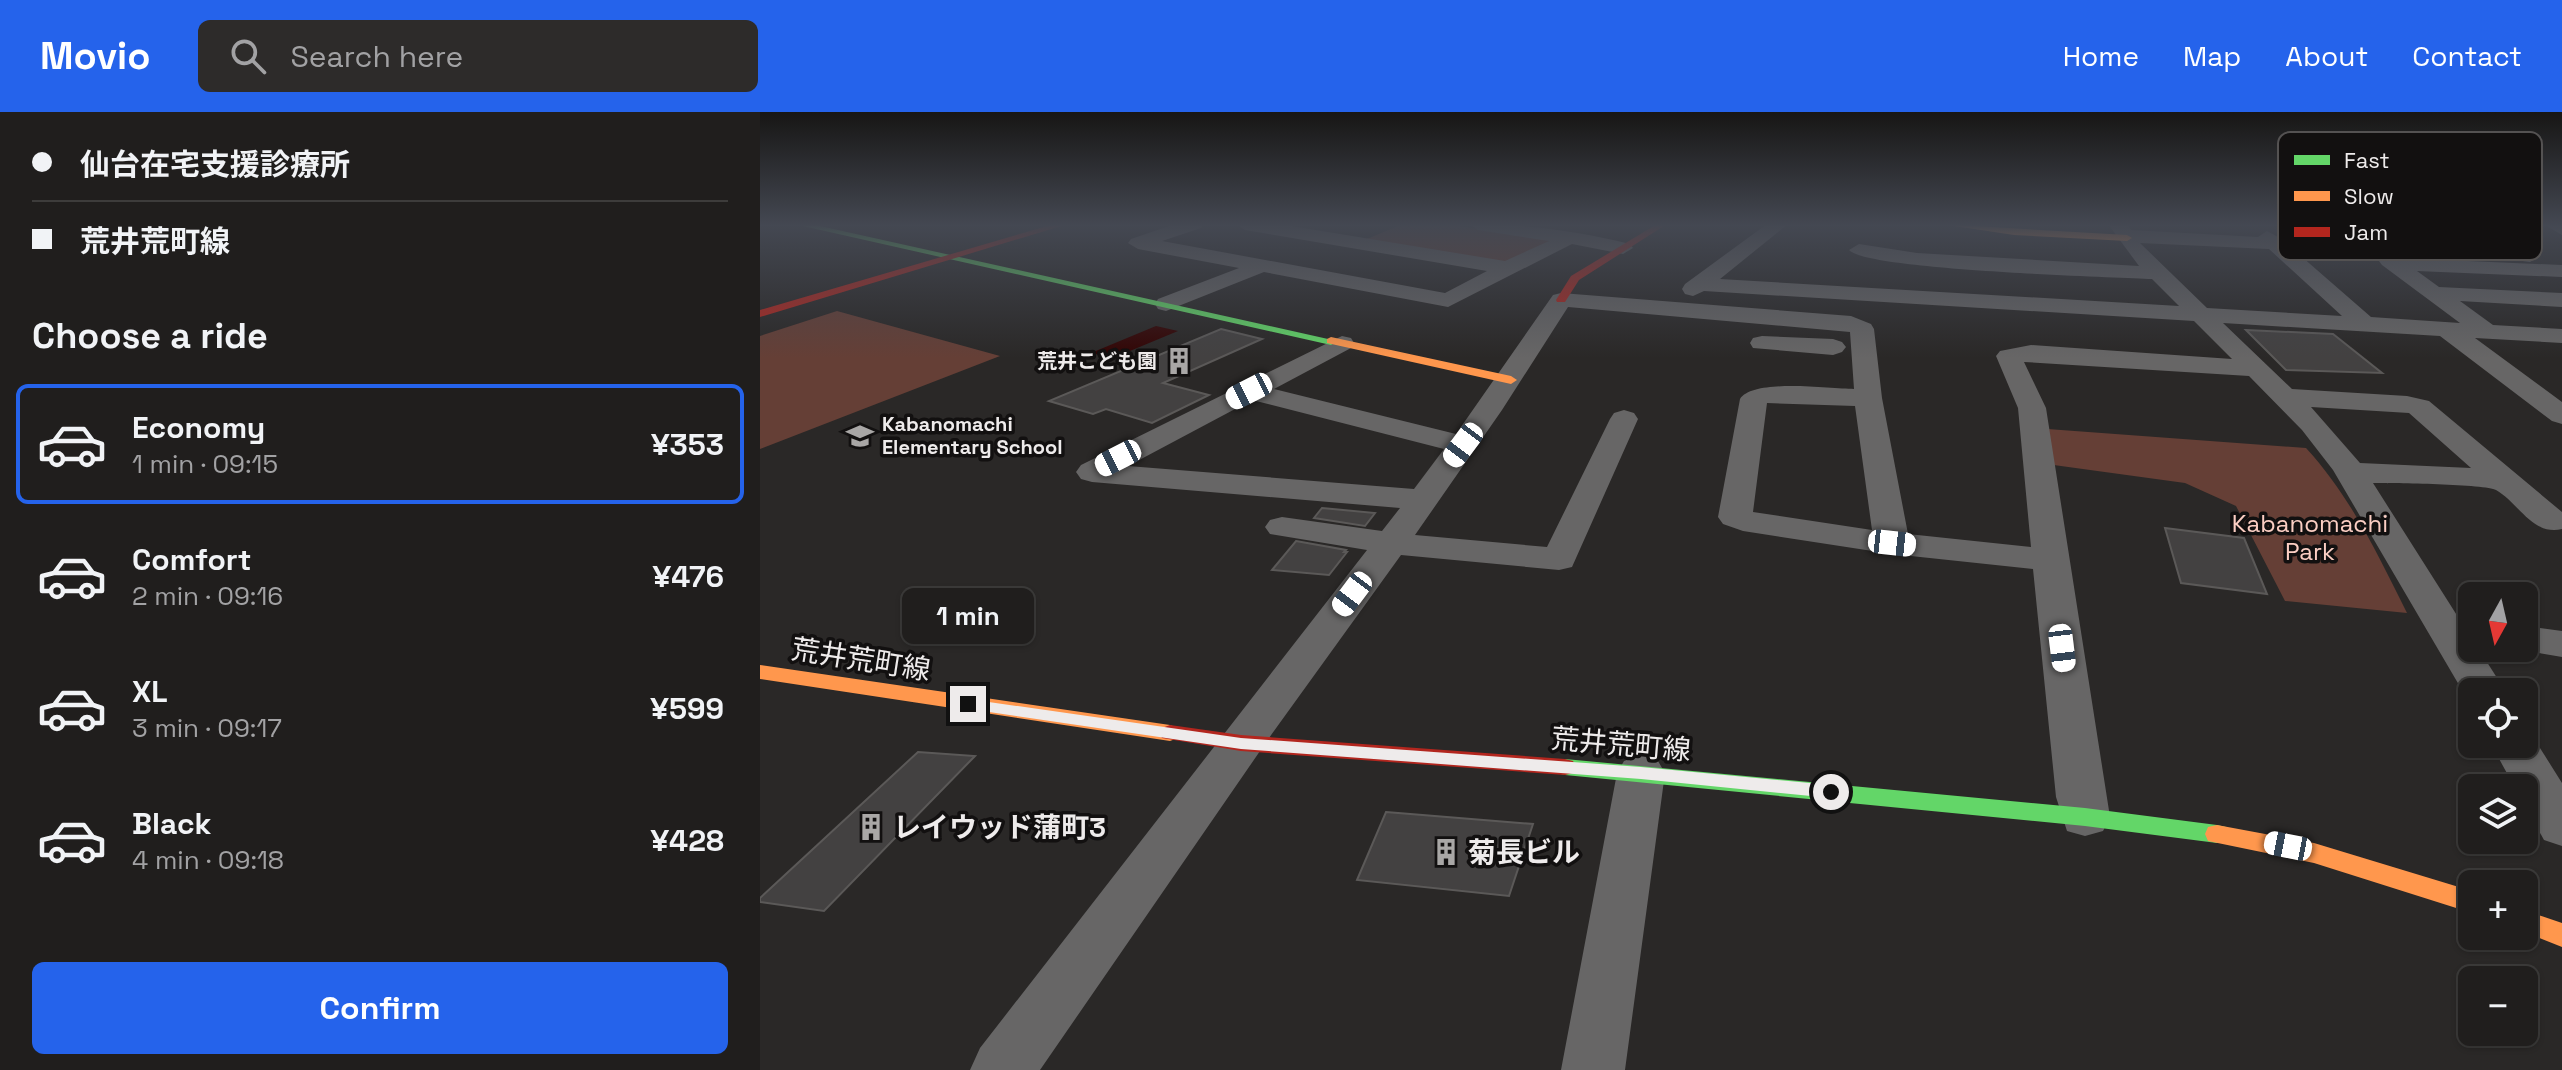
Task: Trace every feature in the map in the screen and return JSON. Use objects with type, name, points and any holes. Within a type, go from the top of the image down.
[{"type":"street","points":[[760,314],[914,269]]},
{"type":"street","points":[[1007,269],[1511,380]]},
{"type":"street","points":[[1166,304],[1255,269]]},
{"type":"street","points":[[1269,269],[1448,300],[1507,269]]},
{"type":"street","points":[[1002,1070],[1061,996],[1241,743],[1511,380],[1575,278],[1590,269]]},
{"type":"street","points":[[1683,309],[1692,290],[1720,269]]},
{"type":"street","points":[[1819,291],[1819,285],[1838,269]]},
{"type":"street","points":[[2084,269],[2158,273]]},
{"type":"street","points":[[2154,269],[2312,424],[2458,628]]},
{"type":"street","points":[[2303,269],[2367,326]]},
{"type":"street","points":[[2403,269],[2489,332]]},
{"type":"street","points":[[2538,269],[2562,271]]},
{"type":"street","points":[[1700,284],[2562,336]]},
{"type":"street","points":[[2434,293],[2562,300]]},
{"type":"street","points":[[1561,300],[1851,323],[1862,329],[1868,398],[1892,543]]},
{"type":"street","points":[[2448,330],[2562,415]]},
{"type":"street","points":[[1342,343],[1092,472],[1230,485],[1305,487],[1422,500]]},
{"type":"street","points":[[1763,344],[1864,348]]},
{"type":"street","points":[[2085,817],[2032,408],[2009,356],[2031,353],[2255,369]]},
{"type":"street","points":[[1249,391],[1463,445]]},
{"type":"street","points":[[1868,398],[1764,395],[1754,399],[1735,517],[1743,521],[1892,543],[2051,560]]},
{"type":"street","points":[[2284,397],[2419,407],[2552,521]]},
{"type":"street","points":[[1282,527],[1390,543],[1559,559],[1624,419]]},
{"type":"street","points":[[2349,472],[2504,479]]},
{"type":"street","points":[[2538,641],[2562,644]]},
{"type":"street","name":"荒井荒町線","points":[[760,672],[1241,743],[1641,773],[2085,817],[2288,846],[2458,898]]},
{"type":"street","points":[[2522,758],[2562,826]]},
{"type":"street","points":[[1593,1070],[1641,773]]},
{"type":"street","points":[[2538,926],[2562,935]]},
{"type":"green space","points":[[837,311],[1000,356],[760,449],[760,336]]},
{"type":"green space","name":"Kabanomachi Park","points":[[2034,428],[2306,448],[2350,506],[2407,613],[2285,601],[2236,506],[2185,483],[2039,463]]},
{"type":"shaded area","points":[[1156,326],[1178,331],[1113,358],[1091,353]]},
{"type":"building","name":"荒井こども園","points":[[1221,329],[1262,339],[1163,383],[1209,395],[1152,423],[1106,409],[1093,414],[1049,401]]},
{"type":"building","points":[[2246,330],[2333,334],[2382,373],[2286,370]]},
{"type":"building","points":[[1322,508],[1375,513],[1365,526],[1314,518]]},
{"type":"building","points":[[2165,528],[2244,538],[2267,594],[2181,583]]},
{"type":"building","points":[[1296,541],[1347,552],[1329,575],[1272,570]]},
{"type":"building","name":"レイウッド蒲町3","points":[[918,752],[975,756],[824,911],[760,902],[760,898]]},
{"type":"building","name":"菊長ビル","points":[[1386,812],[1533,824],[1509,896],[1357,880]]},
{"type":"traffic: fast","points":[[1002,269],[1331,341]]},
{"type":"traffic: fast","points":[[1565,767],[2085,817],[2217,834]]},
{"type":"traffic: slow","points":[[1331,341],[1511,380]]},
{"type":"traffic: slow","points":[[760,672],[1170,733]]},
{"type":"traffic: slow","points":[[2217,834],[2314,853],[2458,898]]},
{"type":"traffic: slow","points":[[2538,926],[2562,935]]},
{"type":"traffic: jam","points":[[760,314],[913,269]]},
{"type":"traffic: jam","points":[[1561,300],[1575,278],[1590,269]]},
{"type":"traffic: jam","points":[[1170,733],[1241,743],[1565,767]]},
{"type":"place","name":"荒井こども園","points":[[1179,361]]},
{"type":"place","name":"Kabanomachi Elementary School","points":[[860,436]]},
{"type":"place","name":"レイウッド蒲町3","points":[[871,827]]},
{"type":"place","name":"菊長ビル","points":[[1446,852]]},
{"type":"route","points":[[968,704],[1241,743],[1641,773],[1831,792]]}]
